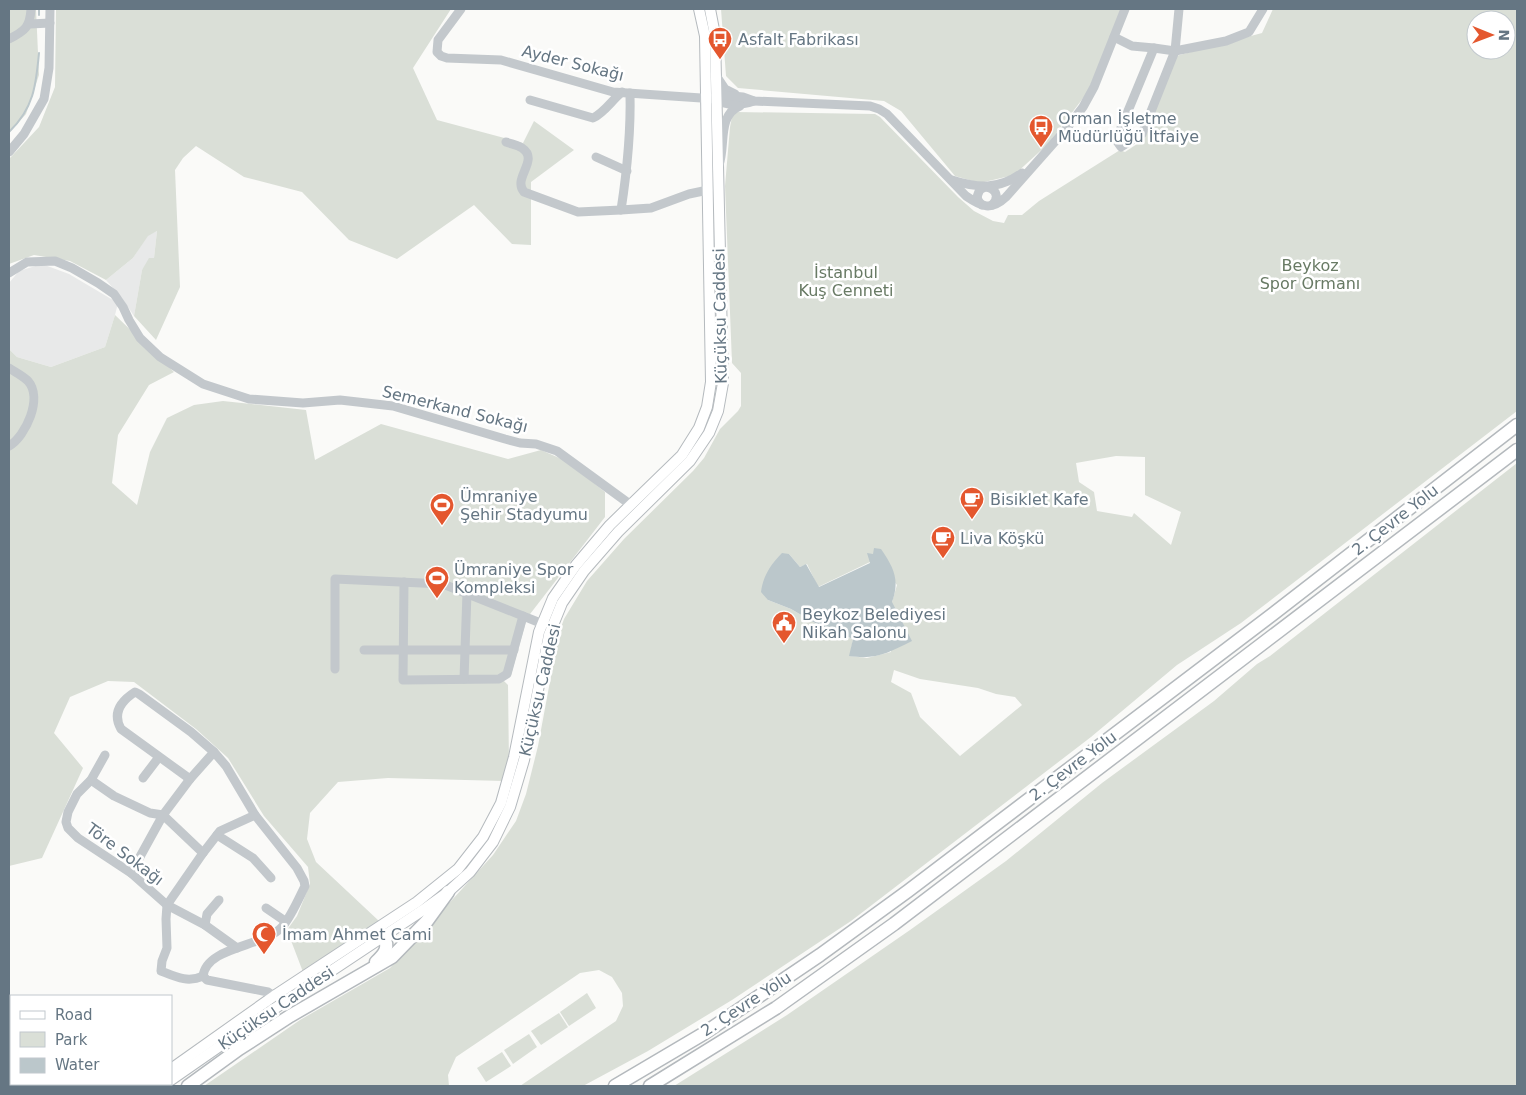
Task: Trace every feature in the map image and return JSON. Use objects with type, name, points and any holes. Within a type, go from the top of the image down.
[{"type":"highway","name":"2. Çevre Yolu","points":[[615,1086],[703,1034],[852,932],[1265,620],[1517,425]]},
{"type":"highway","name":"2. Çevre Yolu","points":[[650,1086],[776,1008],[894,924],[1517,450]]},
{"type":"highway","points":[[324,996],[392,957],[427,921],[448,892]]},
{"type":"highway","points":[[188,1086],[239,1049],[378,960],[387,948],[383,936]]},
{"type":"main road","points":[[699,9],[705,36],[705,48],[710,55],[711,99]]},
{"type":"main road","name":"Küçüksu Caddesi","points":[[172,1079],[370,931],[417,902],[458,869],[501,814],[510,807],[524,760],[547,626],[584,571],[618,532],[635,508],[676,468],[690,461],[709,433],[722,397],[723,383],[713,231],[708,190],[711,99],[715,74],[715,35],[710,9]]},
{"type":"main road","name":"Küçüksu Caddesi","points":[[711,99],[717,170],[713,231]]},
{"type":"main road","name":"Küçüksu Caddesi","points":[[172,1068],[277,1000],[323,976],[448,892],[470,872],[493,842],[501,814]]},
{"type":"main road","points":[[370,931],[383,936]]},
{"type":"street","points":[[9,39],[22,32],[30,24],[31,9]]},
{"type":"street","points":[[9,152],[24,134],[44,98],[49,68],[50,9]]},
{"type":"street","name":"Ayder Sokağı","points":[[460,9],[438,40],[437,52],[441,56],[447,58],[502,60],[585,85],[626,93],[711,99],[721,95],[743,101],[870,106],[879,109],[887,114],[966,196],[978,204],[987,206]]},
{"type":"street","points":[[987,187],[980,191],[977,196],[979,202],[987,206],[1000,201],[1006,196],[1067,128],[1094,87],[1125,9]]},
{"type":"street","points":[[1154,48],[1116,140],[1121,147],[1142,134],[1175,51],[1179,9]]},
{"type":"street","points":[[1114,37],[1132,46],[1175,51],[1226,41],[1249,32],[1263,9]]},
{"type":"street","points":[[30,24],[50,23]]},
{"type":"street","points":[[715,74],[729,92],[743,101],[727,114],[723,155],[717,170]]},
{"type":"street","points":[[530,100],[592,118],[598,116],[612,100],[626,93],[630,121],[627,171],[621,210]]},
{"type":"street","points":[[506,142],[522,148],[528,154],[529,161],[521,178],[524,192],[578,212],[651,208],[689,194],[708,190]]},
{"type":"street","points":[[596,157],[627,171]]},
{"type":"street","points":[[951,180],[987,187],[1002,184],[1015,178],[1032,166]]},
{"type":"street","points":[[987,187],[996,194],[996,200],[987,206]]},
{"type":"street","name":"Semerkand Sokağı","points":[[9,273],[27,262],[55,261],[98,282],[114,294],[140,338],[160,357],[203,384],[249,398],[303,403],[340,400],[393,406],[520,443],[536,444],[557,451],[635,508]]},
{"type":"street","points":[[9,368],[29,382],[34,396],[32,414],[21,434],[9,446]]},
{"type":"street","points":[[335,669],[335,579],[442,584],[547,626]]},
{"type":"street","points":[[404,582],[403,680],[498,679],[507,674],[523,616]]},
{"type":"street","points":[[464,679],[467,593]]},
{"type":"street","points":[[364,650],[514,650]]},
{"type":"street","points":[[190,780],[121,729],[116,721],[118,708],[135,692],[191,732],[214,752],[226,766],[255,815],[297,868],[305,886],[282,928],[260,941],[219,956],[204,970],[203,976]]},
{"type":"street","points":[[131,874],[164,816],[190,780],[214,752]]},
{"type":"street","name":"Töre Sokağı","points":[[105,755],[91,780],[77,794],[68,812],[66,822],[68,828],[78,838],[131,874],[168,906],[205,925],[237,948]]},
{"type":"street","points":[[143,778],[158,757]]},
{"type":"street","points":[[91,780],[114,796],[150,813],[164,816],[203,853]]},
{"type":"street","points":[[203,976],[193,980],[161,971],[166,948],[168,906],[220,831],[255,815]]},
{"type":"street","points":[[217,835],[253,858],[271,878]]},
{"type":"street","points":[[205,925],[208,914],[219,900]]},
{"type":"street","points":[[266,908],[285,922]]},
{"type":"street","points":[[203,976],[213,982],[268,992],[277,1000]]},
{"type":"shaded area","points":[[157,231],[154,258],[142,270],[134,316],[122,298],[106,280],[133,258],[148,235]]},
{"type":"shaded area","points":[[42,264],[69,274],[118,303],[105,347],[51,367],[17,357],[9,349],[9,283],[19,271]]},
{"type":"green space","points":[[9,9],[36,9],[39,75],[26,114],[9,133]]},
{"type":"green space","points":[[56,9],[451,9],[413,68],[437,120],[523,143],[534,121],[574,150],[531,182],[531,245],[512,244],[474,205],[397,259],[349,240],[302,192],[244,177],[196,146],[183,158],[175,170],[180,287],[156,340],[134,316],[142,270],[149,258],[154,258],[157,231],[148,236],[133,258],[106,280],[70,261],[34,255],[9,264],[9,159],[39,127],[55,87]]},
{"type":"green space","points":[[721,9],[1123,9],[1087,93],[1048,144],[1014,175],[980,183],[955,176],[901,111],[884,101],[738,88],[726,76]]},
{"type":"green space","name":"Beykoz Spor Ormanı","points":[[1273,9],[1517,9],[1517,411],[1241,623],[1177,665],[1091,737],[851,921],[732,1000],[648,1051],[583,1086],[520,1086],[616,1021],[623,1006],[622,993],[612,977],[599,970],[580,973],[456,1057],[448,1075],[449,1086],[204,1086],[300,1020],[390,968],[493,855],[516,821],[526,794],[538,746],[559,633],[564,619],[587,581],[624,539],[693,471],[704,458],[720,429],[741,406],[741,373],[732,363],[725,186],[730,127],[732,117],[736,112],[875,114],[974,211],[993,221],[1004,223],[1008,215],[1022,215],[1039,201],[1120,150],[1125,152],[1137,144],[1145,136],[1176,56],[1262,33]],"holes":[[[1116,456],[1145,457],[1145,495],[1181,512],[1171,545],[1134,513],[1132,517],[1097,511],[1094,492],[1079,482],[1076,463]],[[789,554],[800,567],[807,564],[818,587],[870,562],[873,555],[897,585],[892,602],[891,652],[867,658],[850,656],[853,639],[768,600]],[[894,670],[920,679],[978,688],[996,694],[1015,697],[1022,705],[960,756],[920,717],[911,693],[891,682]]]},
{"type":"green space","points":[[115,315],[174,372],[149,385],[118,435],[112,483],[137,505],[150,452],[167,418],[194,405],[223,401],[306,410],[315,460],[381,424],[508,459],[541,450],[566,461],[605,492],[605,517],[527,618],[511,675],[503,680],[508,685],[509,764],[504,781],[388,778],[338,782],[310,813],[307,839],[316,862],[379,921],[303,972],[287,930],[297,916],[310,884],[308,867],[264,816],[228,758],[196,729],[134,682],[108,681],[70,697],[54,733],[83,768],[42,858],[9,866],[9,349],[17,357],[51,367],[105,347]]},
{"type":"green space","points":[[1517,463],[1517,1086],[674,1086],[787,1015],[1006,861],[1102,783],[1214,701],[1257,664],[1270,656]]},
{"type":"green space","points":[[587,993],[596,1008],[569,1026],[560,1012]]},
{"type":"green space","points":[[559,1013],[568,1027],[541,1045],[531,1031]]},
{"type":"green space","points":[[529,1034],[537,1047],[513,1064],[504,1050]]},
{"type":"green space","points":[[502,1052],[511,1066],[486,1082],[477,1068]]},
{"type":"water","points":[[874,548],[881,549],[892,568],[895,587],[892,602],[912,641],[889,652],[867,657],[849,656],[853,639],[768,600],[761,592],[768,571],[782,553],[789,554],[800,567],[806,564],[819,587],[870,563],[867,553],[873,554]]},
{"type":"waterway","points":[[39,9],[39,15]]},
{"type":"waterway","points":[[9,132],[29,105],[35,86],[39,53]]},
{"type":"place","name":"Asfalt Fabrikası","points":[[720,60]]},
{"type":"place","name":"Orman İşletme Müdürlüğü İtfaiye","points":[[1041,148]]},
{"type":"place","name":"Bisiklet Kafe","points":[[972,520]]},
{"type":"place","name":"Ümraniye Şehir Stadyumu","points":[[442,526]]},
{"type":"place","name":"Liva Köşkü","points":[[943,559]]},
{"type":"place","name":"Ümraniye Spor Kompleksi","points":[[437,599]]},
{"type":"place","name":"Beykoz Belediyesi Nikah Salonu","points":[[784,644]]},
{"type":"place","name":"İmam Ahmet Cami","points":[[264,955]]},
{"type":"park label","name":"İstanbul Kuş Cenneti","points":[[846,281]]}]
